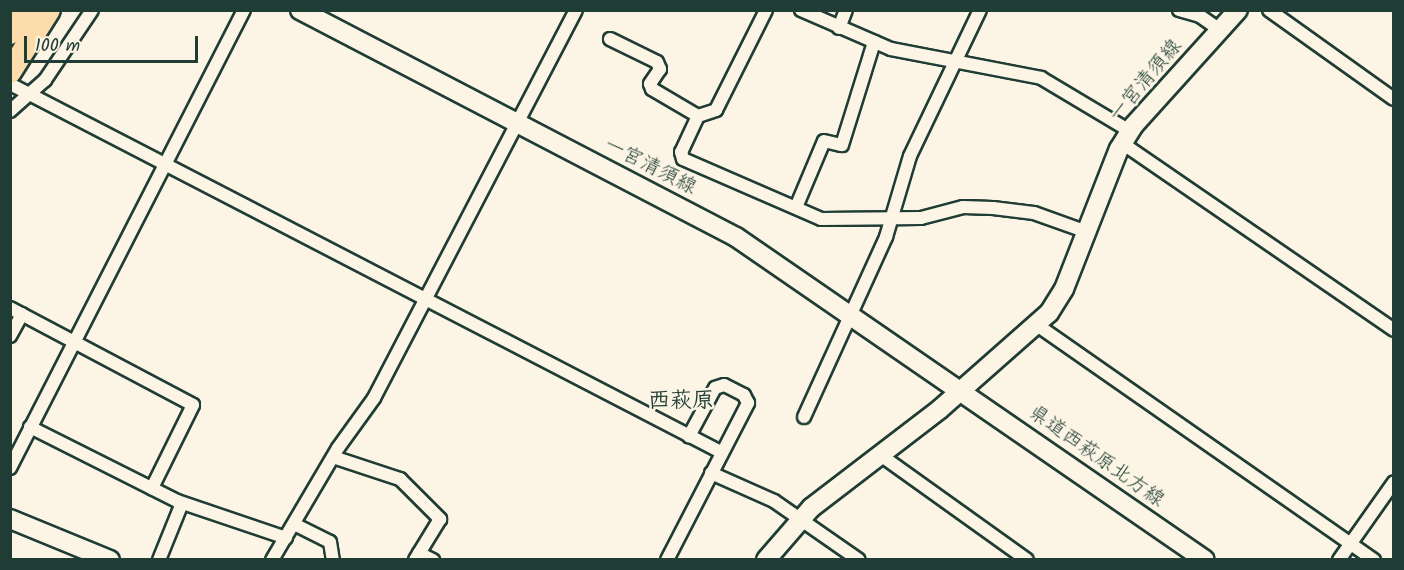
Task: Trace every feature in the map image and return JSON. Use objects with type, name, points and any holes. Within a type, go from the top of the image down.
[{"type":"highway","points":[[10,33],[25,10]]},
{"type":"highway","points":[[10,72],[49,10]]},
{"type":"main road","name":"一宮清須線","points":[[300,10],[735,237],[852,314],[962,391]]},
{"type":"main road","name":"一宮清須線","points":[[766,560],[801,518],[962,391],[1037,325],[1064,289],[1126,137],[1238,10]]},
{"type":"main road","name":"県道西萩原北方線","points":[[962,391],[1205,560]]},
{"type":"main road","points":[[10,519],[110,560]]},
{"type":"street","points":[[10,111],[45,80],[92,10]]},
{"type":"street","points":[[10,468],[244,10]]},
{"type":"street","points":[[272,560],[333,457],[374,398],[576,10]]},
{"type":"street","points":[[766,10],[716,110],[698,117],[681,152],[683,159],[797,205],[830,221],[921,218],[963,207],[993,208],[1034,213],[1087,232]]},
{"type":"street","points":[[801,10],[874,42],[1057,83],[1126,137],[1394,330]]},
{"type":"street","points":[[838,28],[846,10]]},
{"type":"street","points":[[804,417],[893,218],[910,156],[980,10]]},
{"type":"street","points":[[1179,10],[1200,16],[1220,30]]},
{"type":"street","points":[[1269,10],[1394,99]]},
{"type":"street","points":[[610,39],[657,62],[660,69],[650,84],[652,89],[698,117]]},
{"type":"street","points":[[797,205],[824,141],[842,144],[874,42]]},
{"type":"street","points":[[10,84],[721,452]]},
{"type":"street","points":[[10,308],[193,405],[152,488]]},
{"type":"street","points":[[10,336],[22,314]]},
{"type":"street","points":[[1037,325],[1374,560]]},
{"type":"street","points":[[667,560],[748,403],[744,395],[724,385],[715,388],[689,436]]},
{"type":"street","points":[[30,427],[182,503],[285,538]]},
{"type":"street","points":[[882,456],[1027,560]]},
{"type":"street","points":[[333,457],[400,479],[440,519],[417,556],[433,560]]},
{"type":"street","points":[[711,473],[748,487],[801,518],[859,560]]},
{"type":"street","points":[[1339,560],[1394,482]]},
{"type":"street","points":[[159,560],[182,503]]},
{"type":"street","points":[[294,524],[330,542],[333,560]]},
{"type":"district","name":"西萩原","points":[[681,402]]}]
